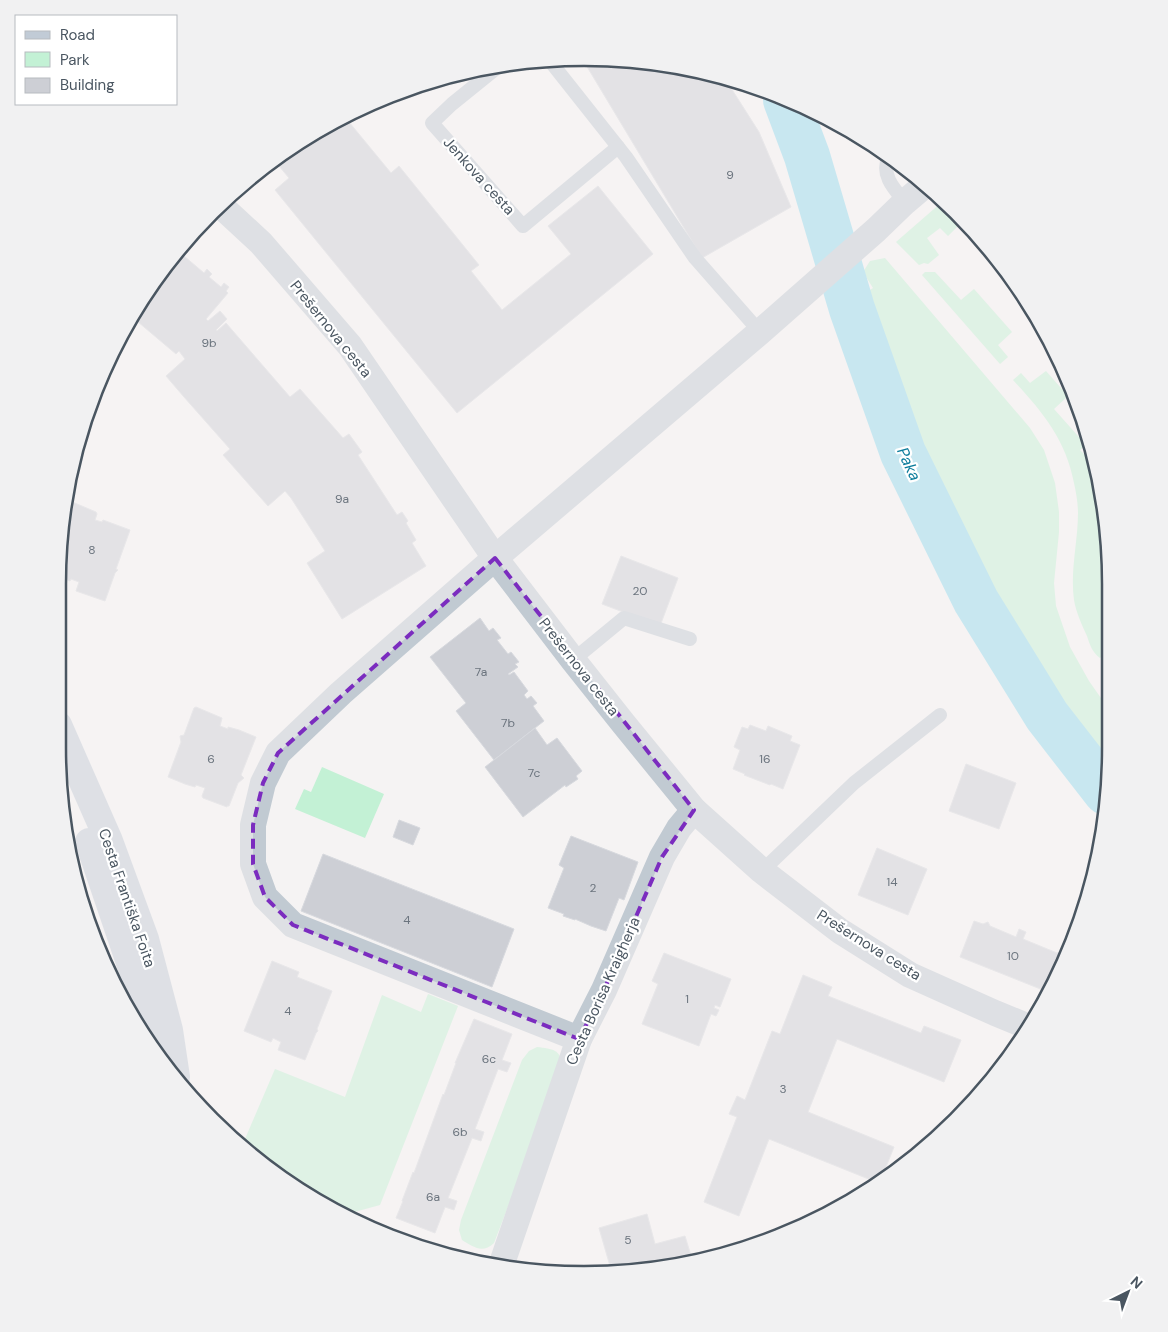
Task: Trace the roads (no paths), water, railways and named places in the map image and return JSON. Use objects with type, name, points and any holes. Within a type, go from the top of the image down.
[{"type":"main road","name":"Cesta Františka Foita","points":[[66,743],[109,841],[145,940],[169,1030],[174,1064]]},
{"type":"main road","name":"Cesta Františka Foita","points":[[68,793],[82,819],[144,1004],[146,1024]]},
{"type":"street","points":[[579,1039],[293,925],[265,897],[253,864],[253,825],[263,783],[278,753],[340,693],[760,332],[915,193]]},
{"type":"street","name":"Prešernova cesta","points":[[226,211],[261,243],[350,346],[495,558],[622,723],[694,810],[762,871],[840,931],[910,974],[1022,1024]]},
{"type":"street","name":"Cesta Borisa Kraigherja","points":[[502,1259],[579,1039],[604,990],[662,857],[679,828],[694,810]]},
{"type":"lane","points":[[555,67],[626,157],[695,258],[760,332]]},
{"type":"lane","name":"Jenkova cesta","points":[[487,75],[432,123],[523,226],[618,147]]},
{"type":"lane","points":[[886,164],[885,172],[892,187],[915,193]]},
{"type":"lane","points":[[573,660],[624,618],[690,639]]},
{"type":"lane","points":[[762,871],[854,783],[940,714]]},
{"type":"waterway","name":"Paka","points":[[790,109],[807,156],[852,309],[903,453],[976,601],[1047,716],[1101,785]]}]
